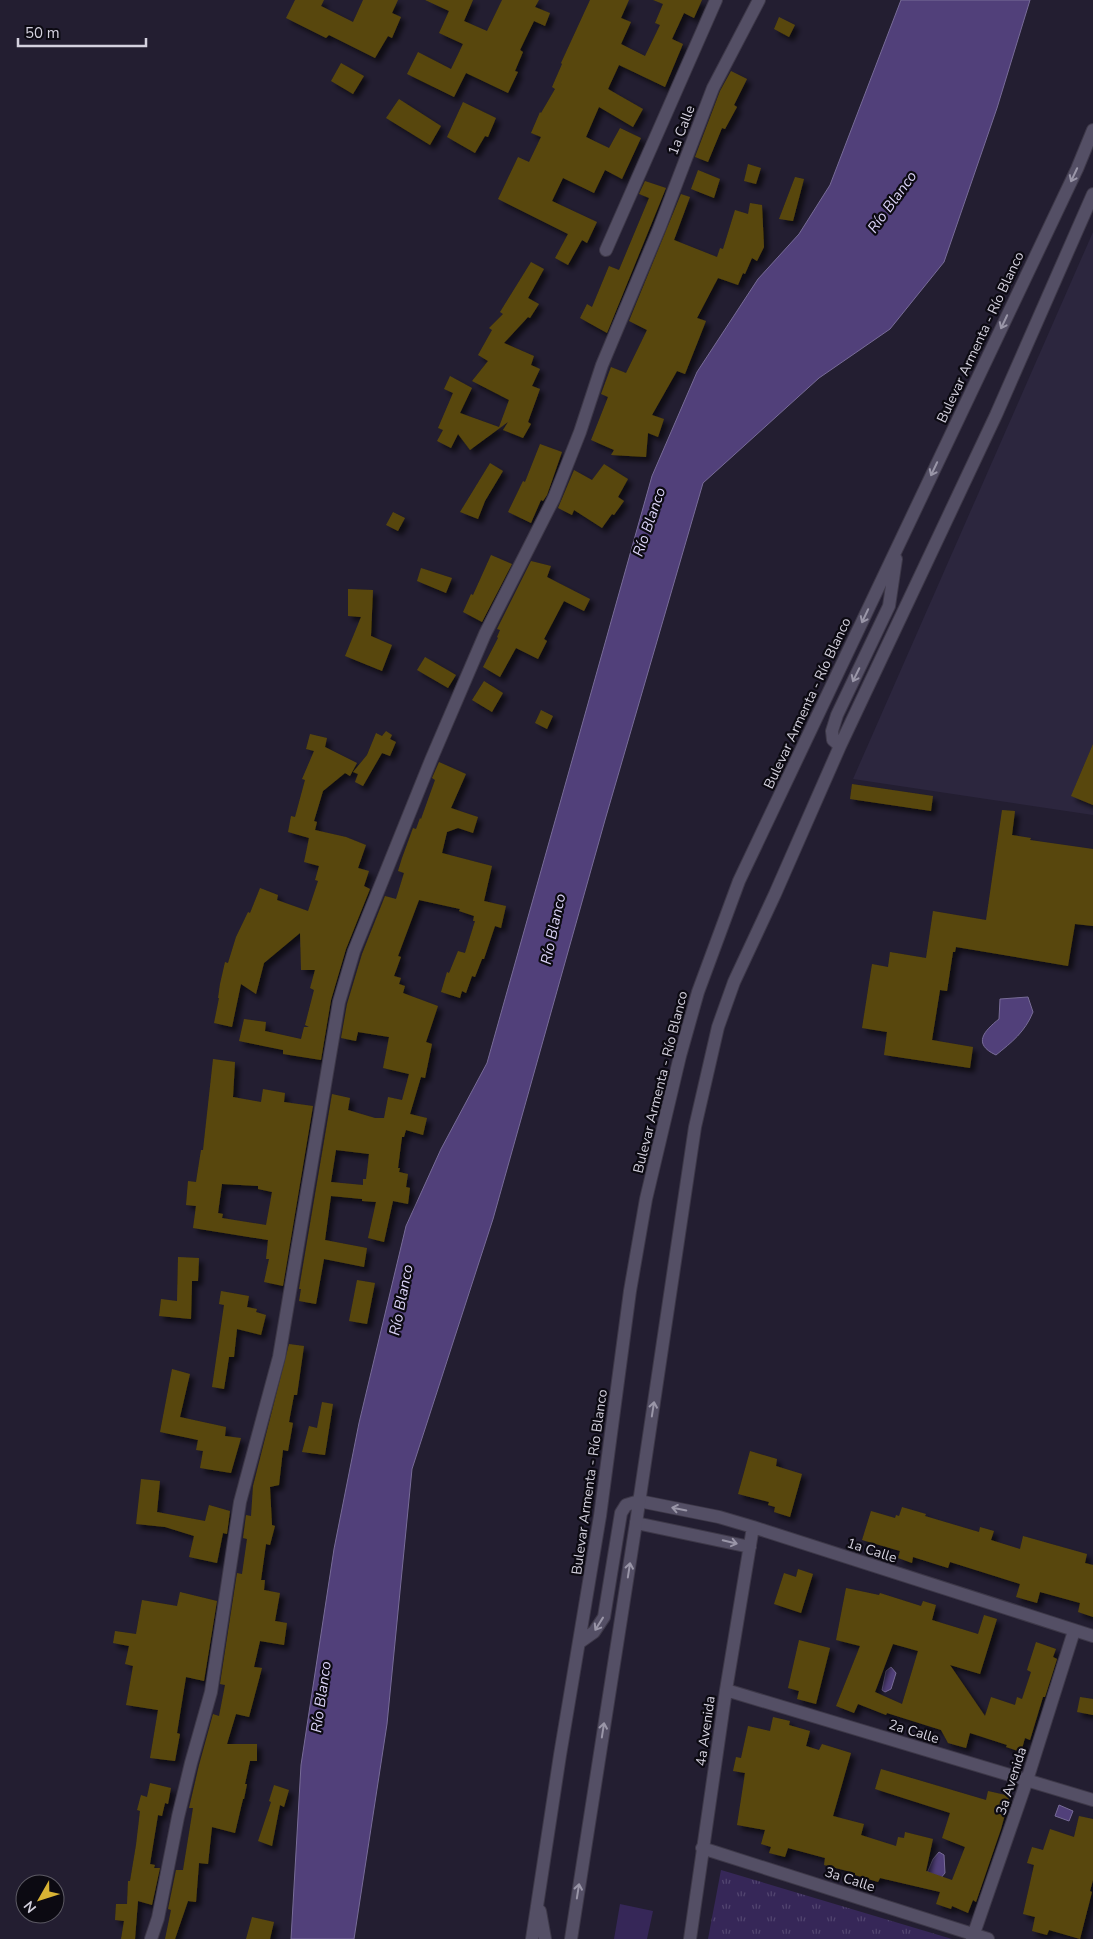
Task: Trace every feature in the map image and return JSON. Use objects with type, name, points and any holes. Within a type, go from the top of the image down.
[{"type":"street","points":[[606,250],[716,0]]},
{"type":"street","name":"1a Calle","points":[[151,1939],[158,1918],[190,1764],[211,1692],[240,1502],[279,1357],[339,1002],[354,951],[431,760],[485,634],[554,498],[580,432],[602,365],[640,275],[713,88],[759,0]]},
{"type":"street","name":"Bulevar Armenta - Río Blanco","points":[[532,1939],[560,1755],[600,1516],[630,1291],[646,1199],[680,1056],[693,1010],[739,881],[1077,169],[1093,130]]},
{"type":"street","points":[[571,1939],[636,1523],[694,1128],[718,1027],[734,982],[840,746],[996,415],[1093,194]]},
{"type":"street","points":[[840,746],[833,740],[832,731],[837,715],[889,606],[897,546]]},
{"type":"street","points":[[580,1642],[594,1632],[604,1617],[621,1513],[626,1505],[639,1502]]},
{"type":"street","name":"1a Calle","points":[[639,1502],[719,1518],[753,1527],[1093,1636]]},
{"type":"street","points":[[636,1523],[750,1547]]},
{"type":"street","name":"4a Avenida","points":[[690,1939],[726,1690],[753,1527]]},
{"type":"street","name":"3a Avenida","points":[[973,1937],[1027,1780],[1074,1631]]},
{"type":"street","name":"2a Calle","points":[[726,1690],[1093,1800]]},
{"type":"street","name":"3a Calle","points":[[702,1848],[973,1937],[988,1939]]},
{"type":"street","points":[[538,1899],[545,1939]]},
{"type":"shaded area","points":[[1093,232],[1093,815],[853,779]]},
{"type":"green space","points":[[721,1870],[952,1939],[708,1939]]},
{"type":"green space","points":[[620,1904],[653,1911],[647,1939],[614,1939]]},
{"type":"water","name":"Río Blanco","points":[[901,0],[1030,0],[997,108],[944,262],[890,329],[819,378],[703,483],[605,820],[493,1219],[412,1469],[387,1724],[354,1939],[291,1939],[301,1765],[334,1549],[359,1423],[406,1226],[441,1149],[487,1063],[652,476],[697,372],[758,279],[799,234],[830,185]]},
{"type":"water","points":[[1028,997],[1033,1012],[1022,1031],[996,1055],[989,1051],[982,1042],[983,1037],[999,1019],[1000,999]]},
{"type":"water","points":[[891,1667],[896,1673],[891,1689],[885,1692],[882,1690],[886,1671]]},
{"type":"water","points":[[1059,1805],[1073,1811],[1069,1821],[1055,1816]]},
{"type":"water","points":[[939,1852],[944,1855],[945,1873],[940,1879],[927,1873],[933,1859]]},
{"type":"building","points":[[295,0],[324,0],[321,6],[353,22],[363,0],[398,0],[392,13],[401,17],[392,38],[388,36],[375,58],[329,35],[326,38],[286,18]]},
{"type":"building","points":[[425,0],[473,0],[464,21],[487,31],[502,0],[539,0],[535,7],[550,13],[545,26],[534,21],[520,50],[523,52],[515,71],[518,72],[508,93],[466,73],[454,97],[407,74],[418,52],[451,69],[463,44],[439,33],[449,11]]},
{"type":"building","points":[[590,0],[629,0],[621,18],[631,22],[621,44],[645,56],[660,25],[655,23],[663,4],[653,0],[702,0],[694,18],[684,13],[672,39],[683,44],[665,87],[619,65],[608,89],[643,109],[633,127],[599,107],[586,137],[609,148],[620,128],[641,138],[622,179],[605,170],[594,193],[563,178],[552,201],[597,222],[587,243],[582,240],[568,265],[555,258],[568,234],[498,199],[518,157],[529,162],[541,137],[531,133],[540,112],[555,89],[552,87],[561,63]]},
{"type":"building","points":[[779,17],[795,25],[789,37],[774,29]]},
{"type":"building","points":[[341,63],[364,76],[353,94],[331,81]]},
{"type":"building","points":[[731,71],[747,79],[734,105],[737,107],[725,129],[722,128],[708,162],[695,157],[720,91]]},
{"type":"building","points":[[399,99],[441,126],[430,145],[386,118]]},
{"type":"building","points":[[463,102],[496,118],[488,137],[485,136],[475,153],[447,137]]},
{"type":"building","points":[[748,164],[761,168],[756,184],[744,181]]},
{"type":"building","points":[[698,170],[720,179],[714,198],[691,189]]},
{"type":"building","points":[[795,177],[804,179],[793,221],[779,219]]},
{"type":"building","points":[[645,181],[666,188],[607,333],[580,318],[587,304],[592,307],[609,266],[619,270],[649,198],[639,194]]},
{"type":"building","points":[[681,194],[690,197],[674,240],[717,257],[720,248],[723,249],[735,210],[748,214],[750,203],[762,205],[764,247],[757,261],[752,258],[738,285],[718,278],[697,318],[706,321],[685,374],[677,371],[652,415],[664,419],[658,437],[648,433],[646,457],[611,455],[614,450],[591,440],[608,397],[601,394],[611,367],[626,373],[647,330],[629,321]]},
{"type":"building","points":[[531,262],[544,269],[528,298],[539,304],[530,318],[528,317],[504,343],[534,356],[531,365],[540,369],[532,386],[540,389],[528,422],[531,424],[523,438],[503,430],[508,422],[470,450],[458,434],[451,448],[437,441],[443,430],[438,428],[453,393],[444,389],[450,376],[472,388],[460,413],[499,427],[509,400],[472,381],[488,361],[478,355],[492,330],[489,328],[503,314],[500,312]]},
{"type":"building","points":[[540,444],[562,452],[547,495],[543,501],[541,500],[531,523],[508,512],[523,481],[525,482]]},
{"type":"building","points":[[490,463],[503,471],[485,501],[478,519],[460,512]]},
{"type":"building","points":[[604,464],[628,479],[618,497],[624,501],[602,528],[574,510],[572,515],[558,508],[574,470],[592,480]]},
{"type":"building","points":[[393,512],[405,518],[398,531],[386,525]]},
{"type":"building","points":[[491,555],[512,564],[482,622],[463,612]]},
{"type":"building","points":[[531,561],[551,566],[547,577],[590,599],[584,611],[564,601],[544,639],[547,641],[538,659],[516,648],[500,677],[483,667],[498,638],[500,630],[497,629]]},
{"type":"building","points":[[421,568],[452,578],[446,593],[417,581]]},
{"type":"building","points":[[348,589],[373,590],[371,636],[392,645],[382,671],[345,656],[361,617],[348,616]]},
{"type":"building","points":[[425,657],[456,675],[448,688],[417,670]]},
{"type":"building","points":[[484,681],[503,693],[492,712],[472,700]]},
{"type":"building","points":[[541,710],[553,716],[547,729],[535,723]]},
{"type":"building","points":[[386,731],[392,735],[390,739],[396,742],[390,756],[382,753],[363,786],[355,782],[358,774],[353,772],[367,755],[376,733],[382,736]]},
{"type":"building","points":[[310,734],[327,738],[325,747],[357,763],[350,776],[345,773],[323,791],[314,821],[317,822],[315,830],[346,837],[366,845],[358,868],[369,871],[364,886],[370,889],[346,949],[331,1000],[321,1060],[283,1054],[283,1050],[239,1041],[244,1019],[266,1022],[265,1031],[301,1039],[304,1027],[309,1027],[305,1025],[314,990],[310,988],[315,970],[301,970],[300,933],[264,963],[256,994],[241,984],[232,1027],[214,1023],[225,962],[228,963],[236,937],[248,912],[250,913],[260,888],[278,895],[277,900],[308,911],[318,881],[315,880],[319,866],[304,862],[309,838],[288,832],[291,816],[295,817],[305,780],[302,779],[314,751],[306,749]]},
{"type":"building","points":[[1093,744],[1093,805],[1071,796]]},
{"type":"building","points":[[439,762],[466,774],[451,808],[478,817],[473,833],[458,828],[447,832],[442,853],[492,866],[484,901],[506,906],[501,928],[495,926],[484,959],[482,959],[475,977],[472,976],[466,993],[462,991],[460,998],[441,992],[447,972],[449,973],[458,951],[465,953],[475,921],[473,921],[474,916],[459,911],[460,909],[419,900],[398,956],[401,957],[394,976],[401,978],[399,984],[405,986],[403,993],[438,1006],[426,1042],[432,1044],[425,1078],[421,1077],[410,1114],[427,1118],[423,1135],[406,1130],[404,1137],[402,1137],[398,1168],[400,1168],[399,1172],[408,1174],[406,1187],[410,1188],[408,1204],[393,1201],[384,1242],[368,1238],[376,1202],[331,1196],[325,1240],[367,1248],[364,1267],[324,1259],[316,1304],[299,1301],[301,1289],[299,1289],[332,1094],[350,1098],[348,1110],[375,1118],[384,1118],[388,1097],[402,1100],[409,1074],[383,1068],[389,1037],[358,1032],[356,1041],[341,1038],[347,1004],[362,954],[385,896],[396,899],[404,873],[398,871],[413,828],[416,829],[421,819],[435,780],[432,778]],"holes":[[[336,1150],[369,1154],[366,1179],[363,1179],[363,1185],[331,1182]]]},
{"type":"building","points":[[852,784],[933,796],[931,811],[850,799]]},
{"type":"building","points":[[1002,810],[1015,811],[1012,835],[1031,838],[1030,840],[1093,849],[1093,926],[1075,924],[1068,966],[956,947],[955,952],[953,952],[947,991],[940,990],[932,1040],[973,1047],[970,1068],[884,1055],[887,1032],[862,1028],[872,964],[888,967],[890,952],[926,958],[933,911],[986,920]]},
{"type":"building","points":[[213,1059],[235,1062],[233,1097],[261,1102],[263,1089],[285,1093],[284,1102],[313,1106],[283,1286],[264,1282],[269,1259],[266,1259],[268,1240],[193,1228],[196,1206],[186,1205],[188,1181],[196,1182],[201,1150],[203,1150]],"holes":[[[222,1184],[258,1186],[258,1189],[272,1192],[266,1225],[222,1218],[223,1214],[218,1213]]]},
{"type":"building","points":[[178,1257],[199,1258],[198,1281],[192,1281],[191,1319],[159,1316],[161,1299],[177,1301]]},
{"type":"building","points":[[357,1280],[375,1283],[367,1324],[349,1321]]},
{"type":"building","points":[[221,1291],[249,1296],[247,1307],[257,1309],[256,1312],[266,1315],[261,1335],[237,1329],[234,1357],[229,1357],[224,1389],[212,1387],[224,1305],[219,1304]]},
{"type":"building","points":[[289,1344],[304,1346],[297,1395],[294,1395],[289,1422],[293,1423],[288,1451],[283,1450],[279,1485],[270,1487],[272,1525],[275,1526],[270,1545],[266,1544],[261,1580],[265,1580],[264,1590],[280,1593],[275,1621],[287,1623],[284,1645],[260,1641],[254,1667],[262,1668],[249,1717],[236,1714],[227,1744],[257,1744],[257,1761],[250,1761],[244,1799],[235,1833],[212,1827],[208,1864],[199,1863],[196,1902],[188,1901],[175,1939],[165,1939],[171,1910],[168,1909],[176,1870],[183,1870],[193,1808],[189,1808],[199,1765],[213,1714],[219,1716],[225,1685],[220,1684],[237,1573],[242,1574],[247,1539],[243,1538],[246,1515],[251,1516],[253,1486]]},
{"type":"building","points":[[172,1369],[190,1374],[180,1417],[226,1427],[225,1436],[241,1438],[231,1473],[200,1468],[203,1451],[196,1450],[198,1440],[160,1432]]},
{"type":"building","points":[[322,1402],[333,1404],[325,1455],[302,1452],[309,1426],[317,1428]]},
{"type":"building","points":[[750,1451],[777,1459],[776,1466],[802,1474],[790,1517],[774,1512],[775,1507],[768,1505],[769,1502],[738,1494]]},
{"type":"building","points":[[141,1479],[160,1481],[157,1512],[205,1521],[209,1505],[230,1511],[227,1534],[223,1533],[217,1563],[189,1557],[194,1536],[165,1527],[136,1524]]},
{"type":"building","points":[[902,1507],[979,1532],[980,1527],[994,1531],[991,1540],[1020,1549],[1023,1536],[1087,1554],[1085,1563],[1093,1565],[1093,1617],[1078,1612],[1080,1603],[1040,1592],[1037,1603],[1016,1597],[1020,1584],[950,1562],[948,1568],[913,1557],[912,1563],[898,1558],[900,1551],[862,1540],[871,1511],[895,1518],[896,1515],[899,1516]]},
{"type":"building","points":[[798,1569],[813,1574],[801,1613],[774,1604],[784,1573],[796,1577]]},
{"type":"building","points":[[846,1588],[879,1595],[880,1593],[921,1606],[923,1601],[936,1605],[932,1620],[978,1634],[984,1615],[997,1619],[980,1674],[950,1665],[985,1716],[991,1697],[1015,1705],[1017,1697],[1022,1699],[1031,1672],[1027,1670],[1036,1642],[1056,1649],[1053,1657],[1057,1659],[1030,1740],[1025,1738],[1021,1752],[1006,1747],[1007,1745],[970,1733],[966,1748],[948,1743],[941,1730],[887,1713],[886,1715],[858,1704],[854,1713],[836,1706],[860,1646],[836,1640]],"holes":[[[893,1644],[918,1651],[902,1704],[875,1692]]]},
{"type":"building","points":[[180,1592],[217,1601],[204,1681],[186,1677],[177,1733],[180,1734],[175,1761],[150,1758],[158,1710],[126,1705],[133,1666],[125,1664],[129,1646],[113,1643],[115,1631],[136,1634],[142,1600],[177,1606]]},
{"type":"building","points":[[799,1640],[830,1648],[816,1704],[797,1699],[799,1691],[788,1688]]},
{"type":"building","points":[[1080,1697],[1093,1699],[1093,1715],[1077,1712]]},
{"type":"building","points":[[773,1717],[790,1721],[789,1725],[810,1731],[806,1746],[819,1750],[822,1744],[851,1753],[833,1816],[864,1824],[861,1835],[896,1846],[898,1837],[904,1838],[905,1832],[933,1839],[926,1871],[952,1880],[965,1847],[942,1838],[950,1813],[875,1789],[881,1769],[986,1800],[988,1791],[1010,1796],[1001,1829],[976,1902],[973,1900],[968,1913],[952,1906],[951,1909],[936,1904],[940,1892],[880,1878],[878,1882],[855,1875],[855,1873],[824,1865],[825,1858],[788,1848],[785,1857],[769,1853],[771,1847],[761,1844],[765,1830],[737,1825],[745,1773],[733,1771],[736,1757],[741,1758],[748,1726],[770,1731]]},
{"type":"building","points":[[150,1783],[171,1788],[168,1804],[165,1803],[162,1816],[158,1815],[150,1864],[155,1865],[154,1868],[160,1868],[152,1905],[138,1901],[135,1939],[121,1939],[124,1921],[115,1920],[116,1904],[127,1904],[128,1881],[130,1881],[140,1811],[137,1810],[141,1795],[147,1797]]},
{"type":"building","points":[[274,1785],[289,1790],[284,1807],[280,1805],[272,1846],[258,1841],[271,1802],[269,1801]]},
{"type":"building","points":[[1079,1816],[1093,1819],[1093,1880],[1090,1891],[1092,1892],[1080,1939],[1049,1930],[1047,1935],[1032,1931],[1035,1917],[1023,1914],[1034,1865],[1027,1863],[1032,1847],[1043,1850],[1050,1829],[1074,1837]]},
{"type":"building","points":[[252,1917],[274,1922],[270,1939],[246,1939]]}]
